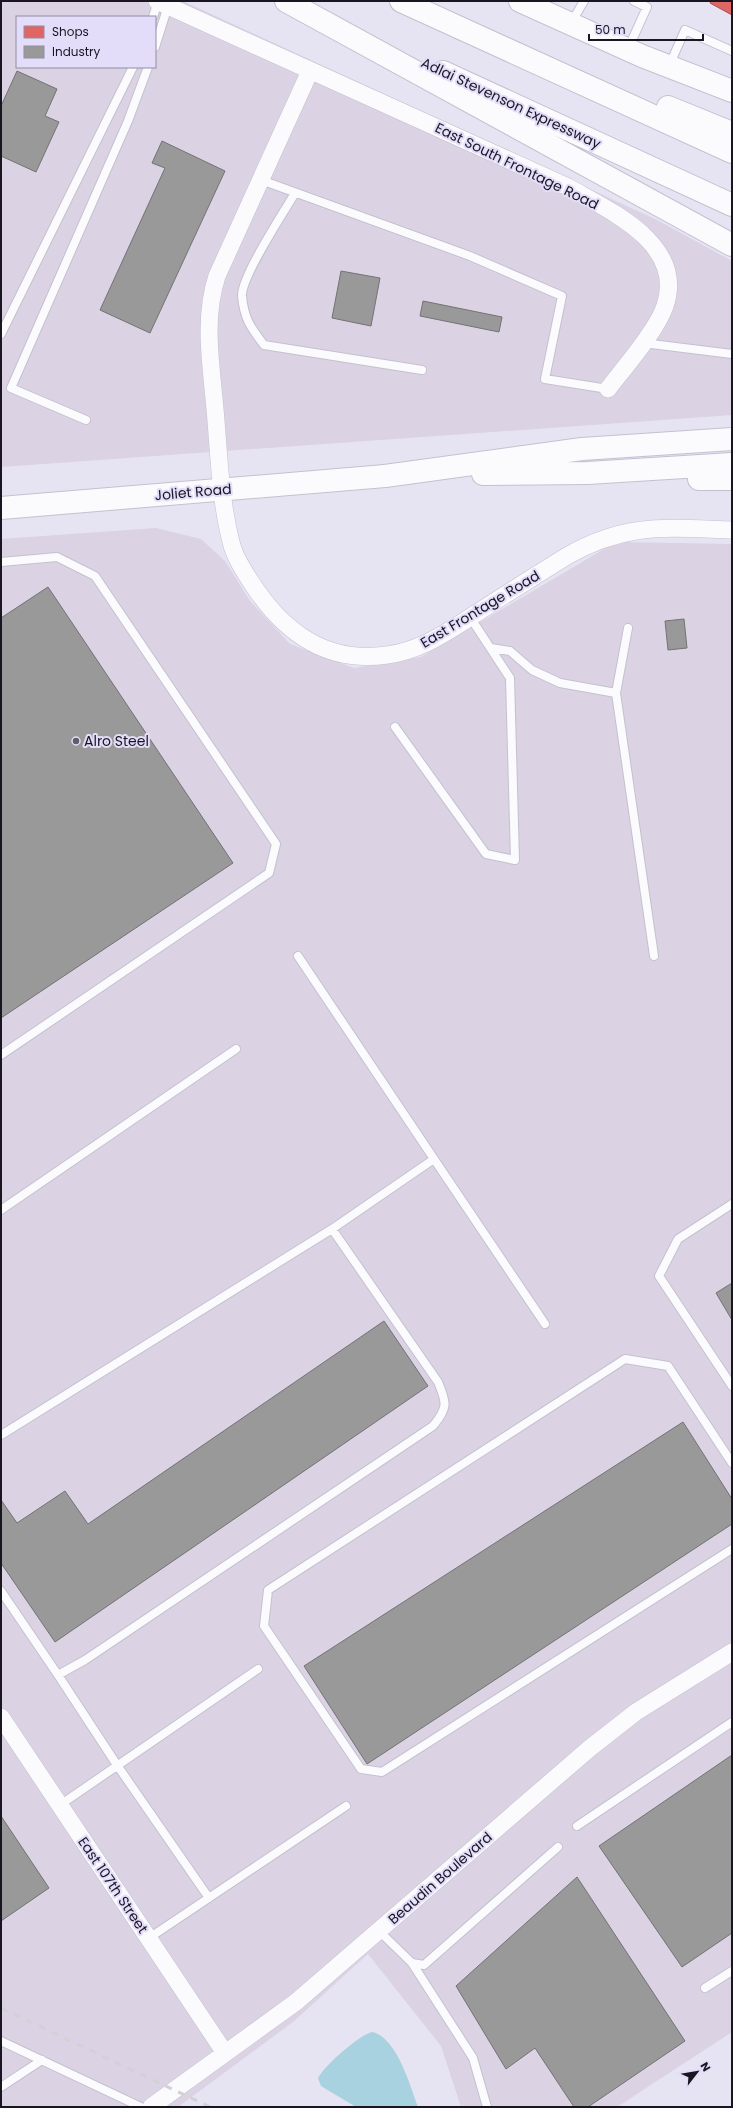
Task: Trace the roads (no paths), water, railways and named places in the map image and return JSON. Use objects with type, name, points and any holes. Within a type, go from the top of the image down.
[{"type":"main road","points":[[286,1],[732,245]]},
{"type":"main road","name":"Adlai Stevenson Expressway","points":[[289,1],[732,205]]},
{"type":"main road","points":[[401,1],[732,152]]},
{"type":"main road","points":[[407,1],[732,133]]},
{"type":"main road","points":[[520,1],[628,50],[732,91]]},
{"type":"main road","points":[[386,476],[582,449],[732,438]]},
{"type":"main road","points":[[386,476],[588,473],[732,464]]},
{"type":"main road","points":[[464,475],[732,479]]},
{"type":"main road","name":"Joliet Road","points":[[1,508],[386,476]]},
{"type":"street","name":"East South Frontage Road","points":[[161,3],[568,188],[623,219],[649,239],[662,259],[667,276],[668,292],[665,307],[608,389]]},
{"type":"street","points":[[222,490],[211,365],[209,304],[217,276],[310,72]]},
{"type":"street","name":"East Frontage Road","points":[[222,490],[231,543],[241,566],[274,614],[307,641],[338,654],[387,655],[424,645],[589,543],[613,534],[654,528],[732,530]]},
{"type":"street","name":"Beaudin Boulevard","points":[[151,2107],[296,2002],[590,1748],[636,1712],[732,1652]]},
{"type":"street","name":"East 107th Street","points":[[1,1717],[225,2053]]},
{"type":"lane","points":[[570,24],[584,1]]},
{"type":"lane","points":[[628,50],[647,7],[634,1]]},
{"type":"lane","points":[[154,16],[161,3]]},
{"type":"lane","points":[[156,40],[161,3]]},
{"type":"lane","points":[[668,66],[685,30],[732,51]]},
{"type":"lane","points":[[1,334],[133,68]]},
{"type":"lane","points":[[86,420],[11,388],[128,121],[148,68]]},
{"type":"lane","points":[[260,180],[377,221],[470,256],[562,296],[545,379],[608,389]]},
{"type":"lane","points":[[295,193],[246,278],[242,294],[249,325],[264,345],[422,370]]},
{"type":"lane","points":[[642,342],[732,354]]},
{"type":"lane","points":[[1,562],[57,557],[95,576],[276,844],[269,873],[1,1054]]},
{"type":"lane","points":[[396,727],[486,854],[516,860],[510,678],[470,617]]},
{"type":"lane","points":[[628,628],[616,693],[654,956]]},
{"type":"lane","points":[[491,648],[510,651],[532,670],[560,683],[616,693]]},
{"type":"lane","points":[[298,956],[545,1324]]},
{"type":"lane","points":[[1,1210],[236,1048]]},
{"type":"lane","points":[[1,1435],[332,1229],[434,1159]]},
{"type":"lane","points":[[732,1204],[678,1239],[659,1276],[732,1386]]},
{"type":"lane","points":[[58,1675],[85,1660],[433,1426],[443,1414],[446,1401],[438,1382],[332,1229]]},
{"type":"lane","points":[[732,1463],[668,1366],[625,1359],[268,1590],[264,1626],[361,1769],[382,1772],[732,1549]]},
{"type":"lane","points":[[1,1591],[209,1898]]},
{"type":"lane","points":[[60,1805],[258,1669]]},
{"type":"lane","points":[[577,1826],[732,1722]]},
{"type":"lane","points":[[149,1938],[346,1806]]},
{"type":"lane","points":[[412,1963],[424,1965],[558,1847]]},
{"type":"lane","points":[[379,1930],[412,1963],[473,2058],[486,2107]]},
{"type":"lane","points":[[705,1988],[732,1971]]},
{"type":"lane","points":[[1,2041],[141,2107]]},
{"type":"lane","points":[[1,2087],[42,2060]]},
{"type":"water","points":[[372,2032],[381,2036],[389,2043],[395,2052],[407,2075],[418,2107],[356,2107],[321,2086],[318,2078],[327,2066],[351,2045]]},
{"type":"railway","points":[[1,2008],[210,2107]]},
{"type":"place","name":"Alro Steel","points":[[76,741]]}]
